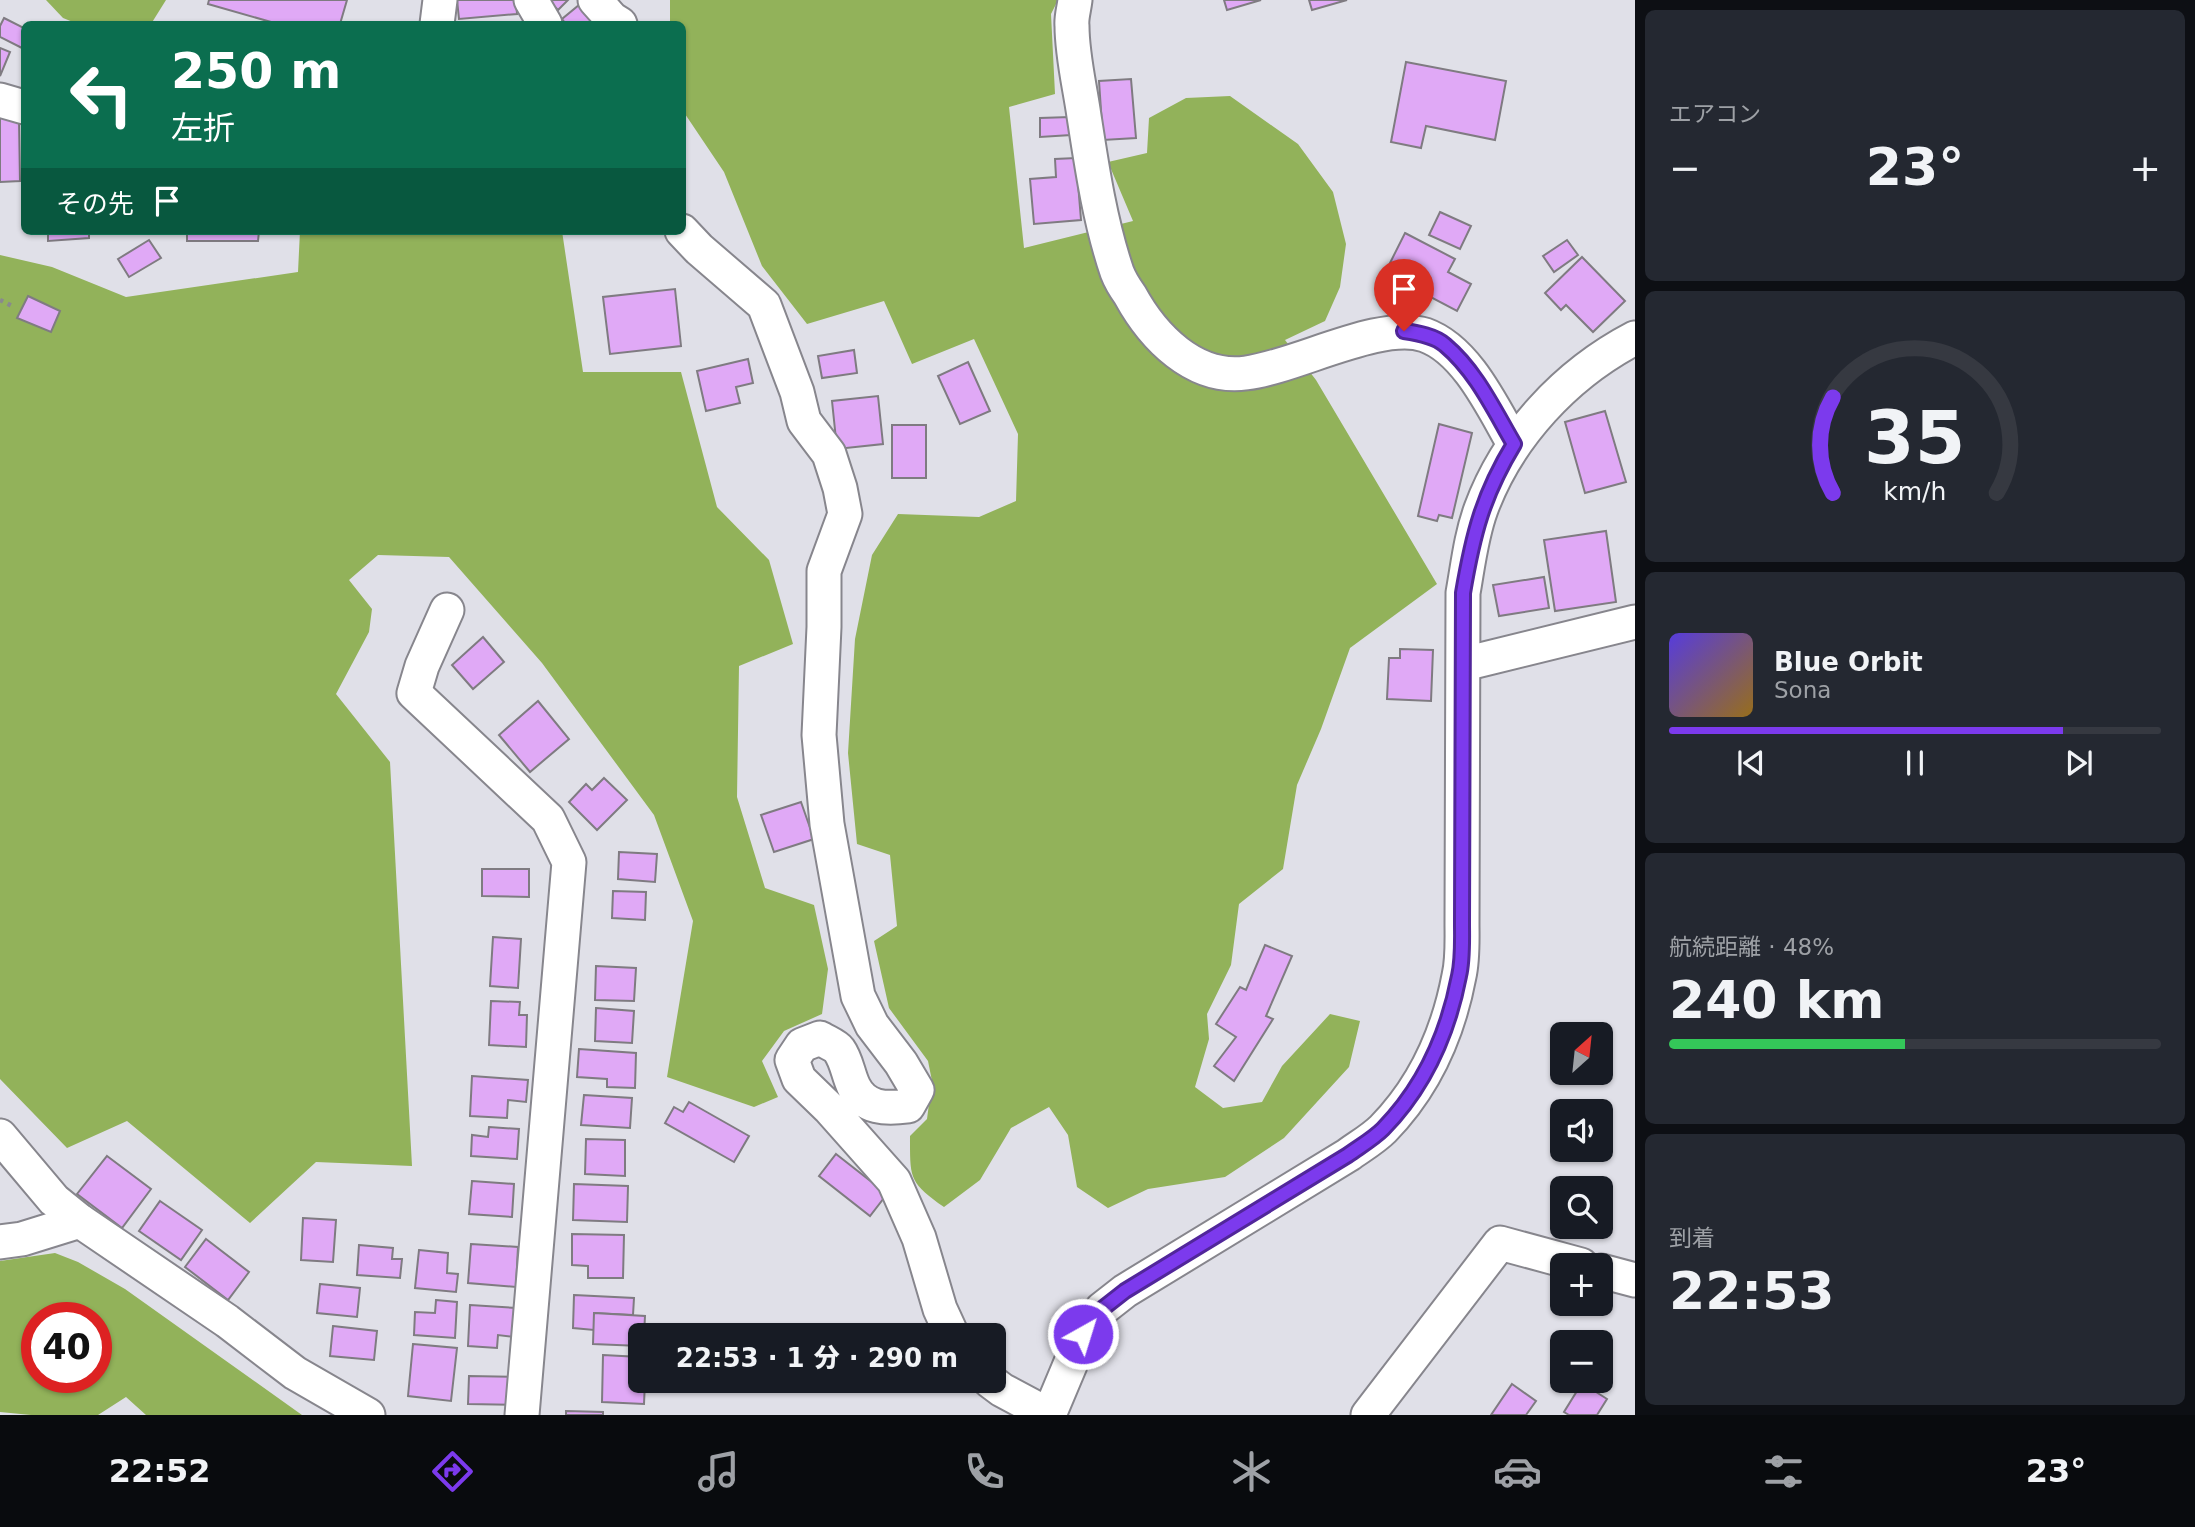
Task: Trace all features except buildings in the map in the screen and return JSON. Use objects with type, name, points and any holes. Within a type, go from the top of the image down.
[{"type":"street","points":[[437,21],[440,0]]},
{"type":"street","points":[[531,0],[543,21]]},
{"type":"street","points":[[595,0],[615,21]]},
{"type":"street","points":[[1075,0],[1072,26],[1093,175],[1114,261],[1118,274],[1137,308],[1159,336],[1181,357],[1212,372],[1244,374],[1286,365],[1370,336],[1404,331],[1423,335],[1444,343],[1473,376],[1514,444]]},
{"type":"street","points":[[0,100],[21,106]]},
{"type":"street","points":[[686,235],[699,250],[764,304],[797,392],[804,421],[829,454],[840,488],[845,514],[824,571],[819,735],[827,824],[858,996],[872,1025],[901,1063],[917,1090],[908,1106],[889,1109],[868,1104],[854,1088],[838,1048],[820,1038],[802,1045],[792,1060],[799,1079],[830,1109],[894,1181],[919,1238],[946,1323]]},
{"type":"street","points":[[1006,1392],[1049,1415],[1083,1334],[1102,1309],[1125,1291],[1348,1155],[1381,1131],[1405,1104],[1431,1064],[1446,1028],[1460,974],[1463,593],[1470,549],[1481,510],[1496,475],[1514,444],[1545,405],[1617,347],[1635,338]]},
{"type":"street","points":[[447,610],[422,666],[414,693],[548,819],[569,862],[522,1415]]},
{"type":"street","points":[[1464,664],[1635,622]]},
{"type":"street","points":[[0,1136],[54,1200],[80,1220],[227,1321],[295,1373],[368,1415]]},
{"type":"street","points":[[0,1242],[22,1239],[80,1220]]},
{"type":"street","points":[[1368,1415],[1500,1243],[1550,1257]]},
{"type":"street","points":[[1613,1274],[1635,1280]]},
{"type":"path","points":[[0,300],[12,306]]},
{"type":"green space","points":[[46,0],[166,0],[153,21],[70,21],[63,18]]},
{"type":"green space","points":[[670,0],[1058,0],[1051,14],[1055,94],[1009,107],[1024,248],[1133,221],[1108,162],[1147,153],[1149,118],[1186,98],[1230,96],[1298,144],[1333,192],[1346,244],[1340,287],[1325,321],[1285,340],[1316,380],[1437,584],[1350,648],[1321,729],[1297,785],[1283,869],[1239,904],[1231,965],[1207,1014],[1209,1039],[1195,1087],[1223,1108],[1262,1102],[1282,1066],[1330,1014],[1360,1021],[1349,1067],[1284,1138],[1225,1177],[1148,1189],[1108,1208],[1077,1187],[1068,1135],[1049,1107],[1011,1128],[980,1180],[944,1207],[924,1191],[914,1178],[910,1162],[910,1136],[927,1119],[932,1081],[928,1061],[889,1008],[874,941],[897,926],[890,855],[857,844],[848,753],[855,639],[872,555],[898,514],[979,517],[1016,501],[1018,434],[974,339],[912,364],[884,301],[807,324],[762,266],[724,172],[686,115],[686,21],[670,21]]},
{"type":"green space","points":[[300,235],[563,235],[583,372],[681,372],[717,507],[769,560],[793,644],[739,666],[737,797],[765,888],[814,905],[828,969],[822,1014],[784,1031],[762,1061],[778,1097],[754,1107],[667,1077],[693,921],[654,815],[542,663],[449,557],[378,555],[349,580],[372,609],[369,632],[336,694],[390,762],[412,1166],[316,1162],[250,1223],[127,1121],[67,1148],[0,1079],[0,255],[52,267],[126,297],[298,272]]},
{"type":"green space","points":[[55,1253],[78,1262],[125,1289],[302,1415],[146,1415],[126,1397],[98,1415],[0,1412],[0,1261]]},
{"type":"route","points":[[1083,1334],[1102,1309],[1125,1291],[1348,1155],[1381,1131],[1405,1104],[1431,1064],[1446,1028],[1460,974],[1463,593],[1470,549],[1481,510],[1496,475],[1514,444],[1473,376],[1444,343],[1404,331]]}]
